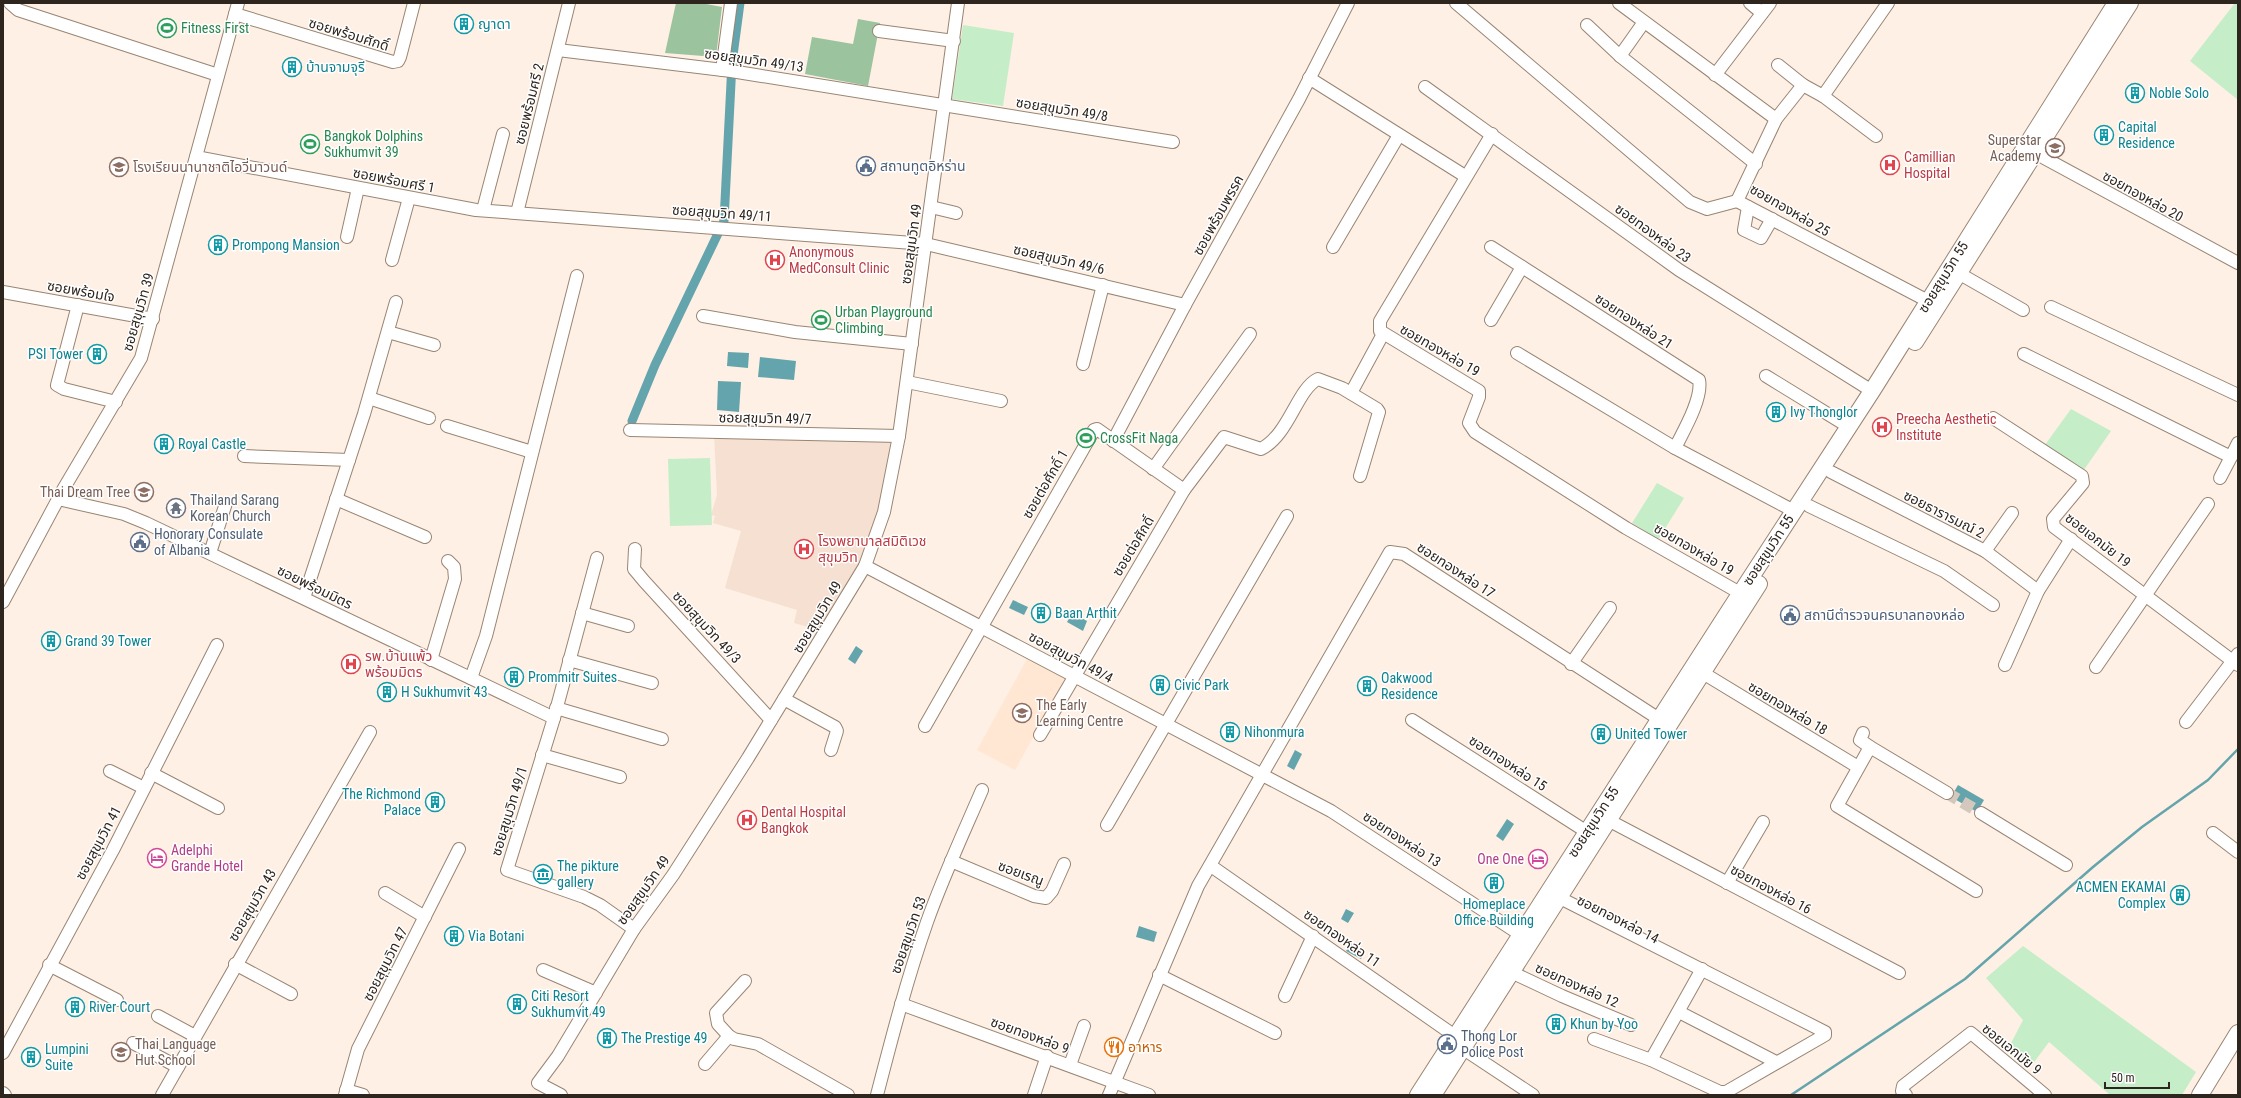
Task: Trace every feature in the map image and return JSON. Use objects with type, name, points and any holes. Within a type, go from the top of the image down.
[{"type":"main road","name":"ซอยสุขุมวิท 55","points":[[1433,1095],[1458,1042],[1745,596],[1802,511],[1875,394],[1934,304],[2116,3]]},
{"type":"main road","name":"ซอยสุขุมวิท 55","points":[[1934,304],[1960,274],[1995,205],[2035,153],[2130,3]]},
{"type":"main road","name":"ซอยสุขุมวิท 55","points":[[1827,470],[1849,427],[1875,394]]},
{"type":"main road","name":"ซอยสุขุมวิท 55","points":[[1418,1095],[1511,972],[1526,937],[1556,900],[1592,835]]},
{"type":"main road","points":[[2200,1095],[2238,1033]]},
{"type":"street","points":[[10,3],[18,10],[218,75]]},
{"type":"street","name":"ซอยพร้อมศักดิ์","points":[[236,9],[393,62],[398,61],[400,57],[414,3]]},
{"type":"street","name":"ซอยพร้อมศรี 2","points":[[517,213],[569,3]]},
{"type":"street","points":[[722,70],[730,3]]},
{"type":"street","name":"ซอยสุขุมวิท 49","points":[[561,1095],[538,1083],[558,1056],[634,929],[673,875],[866,566],[884,512],[899,436],[946,105],[958,3]]},
{"type":"street","name":"ซอยพร้อมพรรค","points":[[1113,441],[1185,304],[1309,78],[1348,3]]},
{"type":"street","points":[[1456,3],[1690,202],[1707,209],[1737,201]]},
{"type":"street","points":[[1619,3],[1776,119]]},
{"type":"street","points":[[1750,3],[1762,13]]},
{"type":"street","points":[[1715,74],[1770,3]]},
{"type":"street","points":[[1823,96],[1888,3]]},
{"type":"street","name":"ซอยสุขุมวิท 39","points":[[3,602],[58,499],[141,358],[153,319],[236,9]]},
{"type":"street","points":[[1620,56],[1644,22]]},
{"type":"street","points":[[1587,25],[1620,56],[1756,164]]},
{"type":"street","points":[[878,31],[954,41]]},
{"type":"street","name":"ซอยสุขุมวิท 49/13","points":[[558,50],[722,70],[946,105]]},
{"type":"street","points":[[1778,65],[1803,85],[1823,96],[1876,136]]},
{"type":"street","points":[[1309,78],[1465,176]]},
{"type":"street","name":"ซอยทองหล่อ 25","points":[[1803,85],[1776,119],[1756,164],[1737,201],[1934,304]]},
{"type":"street","name":"ซอยทองหล่อ 23","points":[[1425,87],[1679,270],[1875,394]]},
{"type":"street","name":"ซอยสุขุมวิท 49/8","points":[[946,105],[1174,142]]},
{"type":"street","points":[[483,210],[503,134]]},
{"type":"street","name":"ซอยทองหล่อ 19","points":[[1492,134],[1465,176],[1380,321],[1379,328],[1383,334],[1479,391],[1469,425],[1475,432],[1626,528],[1745,596]]},
{"type":"street","points":[[1333,247],[1399,135]]},
{"type":"street","name":"ซอยทองหล่อ 20","points":[[2035,153],[2238,263]]},
{"type":"street","name":"ซอยพร้อมศรี 1","points":[[196,157],[409,198],[483,210],[517,213]]},
{"type":"street","points":[[347,237],[358,188]]},
{"type":"street","points":[[392,260],[409,198]]},
{"type":"street","points":[[931,207],[956,213]]},
{"type":"street","points":[[1748,207],[1744,230],[1761,238],[1772,219]]},
{"type":"street","name":"ซอยสุขุมวิท 49/11","points":[[517,213],[926,244]]},
{"type":"street","name":"ซอยสุขุมวิท 49/6","points":[[926,244],[1185,304]]},
{"type":"street","name":"ซอยทองหล่อ 21","points":[[1491,247],[1700,380],[1695,405],[1676,448]]},
{"type":"street","points":[[1491,320],[1522,266]]},
{"type":"street","points":[[1960,274],[2024,310]]},
{"type":"street","points":[[471,678],[486,636],[578,276]]},
{"type":"street","points":[[1083,364],[1103,285]]},
{"type":"street","name":"ซอยพร้อมใจ","points":[[3,292],[153,319]]},
{"type":"street","points":[[304,598],[369,398],[396,302]]},
{"type":"street","points":[[78,305],[57,385],[64,389],[116,402]]},
{"type":"street","points":[[2051,307],[2238,395]]},
{"type":"street","points":[[703,316],[795,332],[912,344]]},
{"type":"street","points":[[388,332],[434,344]]},
{"type":"street","points":[[1153,468],[1250,334]]},
{"type":"street","points":[[1360,476],[1379,412],[1377,409],[1351,393],[1383,334]]},
{"type":"street","points":[[1518,353],[1676,448],[1802,511],[1944,571],[1993,606]]},
{"type":"street","points":[[2024,354],[2231,457]]},
{"type":"street","points":[[1766,376],[1849,427]]},
{"type":"street","name":"ซอยต่อศักดิ์","points":[[1040,735],[1184,490],[1224,437],[1261,449],[1269,445],[1291,417],[1307,389],[1318,379],[1351,393]]},
{"type":"street","points":[[907,382],[1001,401]]},
{"type":"street","points":[[369,398],[429,418]]},
{"type":"street","name":"ซอยเอกมัย 19","points":[[1993,418],[2082,476],[2082,483],[2053,519],[2054,527],[2236,660]]},
{"type":"street","points":[[447,426],[532,452]]},
{"type":"street","name":"ซอยต่อศักดิ์ 1","points":[[981,627],[1093,431],[1097,429],[1184,490]]},
{"type":"street","name":"ซอยสุขุมวิท 49/7","points":[[630,430],[899,436]]},
{"type":"street","points":[[2220,478],[2238,443]]},
{"type":"street","points":[[244,456],[349,460]]},
{"type":"street","name":"ซอยธารารมณ์ 2","points":[[1827,470],[1985,551],[2038,592]]},
{"type":"street","name":"ซอยพร้อมมิตร","points":[[58,499],[124,514],[210,553],[431,660],[555,713],[662,739]]},
{"type":"street","points":[[336,499],[424,537]]},
{"type":"street","points":[[210,553],[226,503]]},
{"type":"street","points":[[2096,667],[2208,504]]},
{"type":"street","points":[[1985,551],[2012,513]]},
{"type":"street","points":[[1106,825],[1167,724],[1287,516]]},
{"type":"street","points":[[2005,665],[2038,592],[2071,539]]},
{"type":"street","name":"ซอยสุขุมวิท 49/3","points":[[635,549],[634,569],[771,720]]},
{"type":"street","name":"ซอยทองหล่อ 17","points":[[1262,774],[1390,552],[1404,554],[1571,664],[1665,722]]},
{"type":"street","name":"ซอยสุขุมวิท 49/1","points":[[597,558],[555,713],[507,870],[589,900],[634,929]]},
{"type":"street","points":[[431,660],[455,579],[454,567],[448,561]]},
{"type":"street","name":"ซอยสุขุมวิท 49/4","points":[[866,566],[1262,774]]},
{"type":"street","points":[[1571,664],[1610,608]]},
{"type":"street","points":[[582,613],[628,626]]},
{"type":"street","points":[[925,726],[981,627]]},
{"type":"street","name":"ซอยสุขุมวิท 41","points":[[3,1053],[49,965],[113,850],[217,646]]},
{"type":"street","points":[[569,660],[652,683]]},
{"type":"street","points":[[2186,722],[2236,660]]},
{"type":"street","name":"ซอยทองหล่อ 18","points":[[1698,670],[1858,767]]},
{"type":"street","points":[[784,699],[835,727],[837,730],[831,750]]},
{"type":"street","name":"ซอยทองหล่อ 15","points":[[1412,720],[1592,835]]},
{"type":"street","name":"ซอยสุขุมวิท 43","points":[[162,1095],[370,732]]},
{"type":"street","points":[[1863,733],[1860,740],[1947,793]]},
{"type":"street","points":[[1870,747],[1837,806],[1976,890]]},
{"type":"street","points":[[542,755],[620,777]]},
{"type":"street","points":[[110,771],[144,788]]},
{"type":"street","points":[[151,773],[218,808]]},
{"type":"street","points":[[1109,1095],[1159,974],[1198,886],[1211,866],[1262,774]]},
{"type":"street","name":"ซอยทองหล่อ 13","points":[[1262,774],[1338,815],[1526,937]]},
{"type":"street","name":"ซอยสุขุมวิท 53","points":[[877,1095],[901,1004],[927,923],[951,861],[982,790]]},
{"type":"street","points":[[1980,813],[2066,865]]},
{"type":"street","name":"ซอยทองหล่อ 16","points":[[1603,817],[1899,973]]},
{"type":"street","points":[[1727,883],[1763,822]]},
{"type":"street","points":[[2213,833],[2238,852]]},
{"type":"street","name":"ซอยสุขุมวิท 47","points":[[346,1093],[358,1049],[459,849]]},
{"type":"street","name":"ซอยเรณู","points":[[951,861],[1034,896],[1046,898],[1052,891],[1064,864]]},
{"type":"street","name":"ซอยทองหล่อ 11","points":[[1211,866],[1313,936],[1533,1095]]},
{"type":"street","points":[[385,894],[425,917]]},
{"type":"street","points":[[1556,900],[1702,969],[1825,1032],[1825,1035],[1726,1092],[1720,1092],[1651,1060],[1594,1039]]},
{"type":"street","name":"ซอยทองหล่อ 14","points":[[1556,900],[1668,960]]},
{"type":"street","points":[[1285,996],[1313,936]]},
{"type":"street","points":[[236,964],[290,994]]},
{"type":"street","points":[[49,965],[117,1000]]},
{"type":"street","points":[[1651,1060],[1702,969]]},
{"type":"street","points":[[543,970],[596,993]]},
{"type":"street","name":"ซอยทองหล่อ 12","points":[[1511,972],[1562,996],[1631,1025]]},
{"type":"street","points":[[1159,974],[1274,1033]]},
{"type":"street","points":[[745,981],[716,1013],[718,1024],[729,1036],[734,1039],[758,1044],[848,1095]]},
{"type":"street","name":"ซอยทองหล่อ 9","points":[[901,1004],[1047,1056],[1113,1083],[1149,1095]]},
{"type":"street","points":[[1679,1012],[1776,1062]]},
{"type":"street","points":[[158,1016],[196,1036]]},
{"type":"street","points":[[1070,1065],[1084,1026]]},
{"type":"street","name":"ซอยเอกมัย 9","points":[[1904,1090],[1972,1033],[2045,1095]]},
{"type":"street","points":[[704,1064],[729,1036]]},
{"type":"street","points":[[133,1043],[178,1067]]},
{"type":"street","points":[[1034,1095],[1047,1056]]},
{"type":"street","points":[[346,1093],[363,1095]]},
{"type":"shaded area","name":"โรงพยาบาลสมิติเวช สุขุมวิท","points":[[714,434],[898,440],[880,525],[826,632],[794,623],[797,610],[725,588],[741,531],[713,523],[715,516],[711,515],[717,495]]},
{"type":"shaded area","name":"The Early Learning Centre","points":[[1028,657],[1067,677],[1015,770],[977,750]]},
{"type":"green space","points":[[676,3],[701,3],[722,7],[716,57],[665,53]]},
{"type":"green space","points":[[2235,3],[2238,3],[2238,100],[2190,61]]},
{"type":"green space","points":[[858,19],[880,23],[868,86],[805,74],[812,37],[853,44]]},
{"type":"green space","points":[[963,25],[1014,33],[1003,106],[952,99]]},
{"type":"green space","points":[[2071,409],[2111,431],[2081,474],[2042,449]]},
{"type":"green space","points":[[710,458],[712,525],[670,526],[668,459]]},
{"type":"green space","points":[[1657,483],[1684,498],[1658,540],[1632,523]]},
{"type":"green space","points":[[2023,946],[2196,1072],[2182,1095],[2110,1095],[2049,1042],[2032,1065],[2008,1049],[2023,1020],[1986,978]]},
{"type":"water","points":[[728,352],[749,353],[748,368],[727,366]]},
{"type":"water","points":[[760,357],[796,361],[794,380],[758,377]]},
{"type":"water","points":[[718,381],[741,382],[739,412],[717,410]]},
{"type":"water","points":[[1013,600],[1028,607],[1024,615],[1009,608]]},
{"type":"water","points":[[1072,613],[1087,621],[1083,631],[1067,622]]},
{"type":"water","points":[[856,646],[863,651],[855,664],[848,659]]},
{"type":"water","points":[[1295,750],[1302,754],[1294,770],[1287,766]]},
{"type":"water","points":[[1958,785],[1984,800],[1977,812],[1951,797]]},
{"type":"water","points":[[1507,819],[1514,824],[1503,841],[1496,836]]},
{"type":"water","points":[[1346,909],[1354,913],[1348,923],[1341,919]]},
{"type":"water","points":[[1139,926],[1157,932],[1154,942],[1136,937]]},
{"type":"water","points":[[1351,943],[1365,951],[1361,959],[1346,951]]},
{"type":"waterway","points":[[632,421],[655,365],[724,221],[732,63],[740,3]]},
{"type":"waterway","points":[[1791,1095],[1965,979],[2093,867],[2142,827],[2208,780],[2238,749]]},
{"type":"tunnel","points":[[1947,793],[1981,813]]},
{"type":"place","name":"ญาดา","points":[[464,24]]},
{"type":"place","name":"Fitness First","points":[[167,28]]},
{"type":"place","name":"บ้านจามจุรี","points":[[292,67]]},
{"type":"place","name":"Noble Solo","points":[[2135,93]]},
{"type":"place","name":"Capital Residence","points":[[2104,135]]},
{"type":"place","name":"Bangkok Dolphins Sukhumvit 39","points":[[310,144]]},
{"type":"place","name":"Superstar Academy","points":[[2055,148]]},
{"type":"place","name":"Camillian Hospital","points":[[1890,165]]},
{"type":"place","name":"สถานทูตอิหร่าน","points":[[866,166]]},
{"type":"place","name":"โรงเรียนนานาชาติไอวี่บาวนด์","points":[[119,167]]},
{"type":"place","name":"Prompong Mansion","points":[[218,245]]},
{"type":"place","name":"Anonymous MedConsult Clinic","points":[[775,260]]},
{"type":"place","name":"Urban Playground Climbing","points":[[821,320]]},
{"type":"place","name":"PSI Tower","points":[[97,354]]},
{"type":"place","name":"Ivy Thonglor","points":[[1776,412]]},
{"type":"place","name":"Preecha Aesthetic Institute","points":[[1882,427]]},
{"type":"place","name":"CrossFit Naga","points":[[1086,438]]},
{"type":"place","name":"Royal Castle","points":[[164,444]]},
{"type":"place","name":"Thai Dream Tree","points":[[144,492]]},
{"type":"place","name":"Thailand Sarang Korean Church","points":[[176,508]]},
{"type":"place","name":"Honorary Consulate of Albania","points":[[140,542]]},
{"type":"place","name":"โรงพยาบาลสมิติเวช สุขุมวิท","points":[[804,549]]},
{"type":"place","name":"Baan Arthit","points":[[1041,613]]},
{"type":"place","name":"สถานีตำรวจนครบาลทองหล่อ","points":[[1790,615]]},
{"type":"place","name":"Grand 39 Tower","points":[[51,641]]},
{"type":"place","name":"รพ.บ้านแพ้ว พร้อมมิตร","points":[[351,664]]},
{"type":"place","name":"Prommitr Suites","points":[[514,677]]},
{"type":"place","name":"Civic Park","points":[[1160,685]]},
{"type":"place","name":"Oakwood Residence","points":[[1367,686]]},
{"type":"place","name":"H Sukhumvit 43","points":[[387,692]]},
{"type":"place","name":"The Early Learning Centre","points":[[1022,713]]},
{"type":"place","name":"Nihonmura","points":[[1230,732]]},
{"type":"place","name":"United Tower","points":[[1601,734]]},
{"type":"place","name":"The Richmond Palace","points":[[435,802]]},
{"type":"place","name":"Dental Hospital Bangkok","points":[[747,820]]},
{"type":"place","name":"Adelphi Grande Hotel","points":[[157,858]]},
{"type":"place","name":"One One","points":[[1538,859]]},
{"type":"place","name":"The pikture gallery","points":[[543,874]]},
{"type":"place","name":"Homeplace Office Building","points":[[1494,883]]},
{"type":"place","name":"ACMEN EKAMAI Complex","points":[[2180,895]]},
{"type":"place","name":"Via Botani","points":[[454,936]]},
{"type":"place","name":"Citi Resort Sukhumvit 49","points":[[517,1004]]},
{"type":"place","name":"River Court","points":[[75,1007]]},
{"type":"place","name":"Khun by Yoo","points":[[1556,1024]]},
{"type":"place","name":"The Prestige 49","points":[[607,1038]]},
{"type":"place","name":"Thong Lor Police Post","points":[[1447,1044]]},
{"type":"place","name":"อาหาร","points":[[1114,1047]]},
{"type":"place","name":"Thai Language Hut School","points":[[121,1052]]},
{"type":"place","name":"Lumpini Suite","points":[[31,1057]]}]
